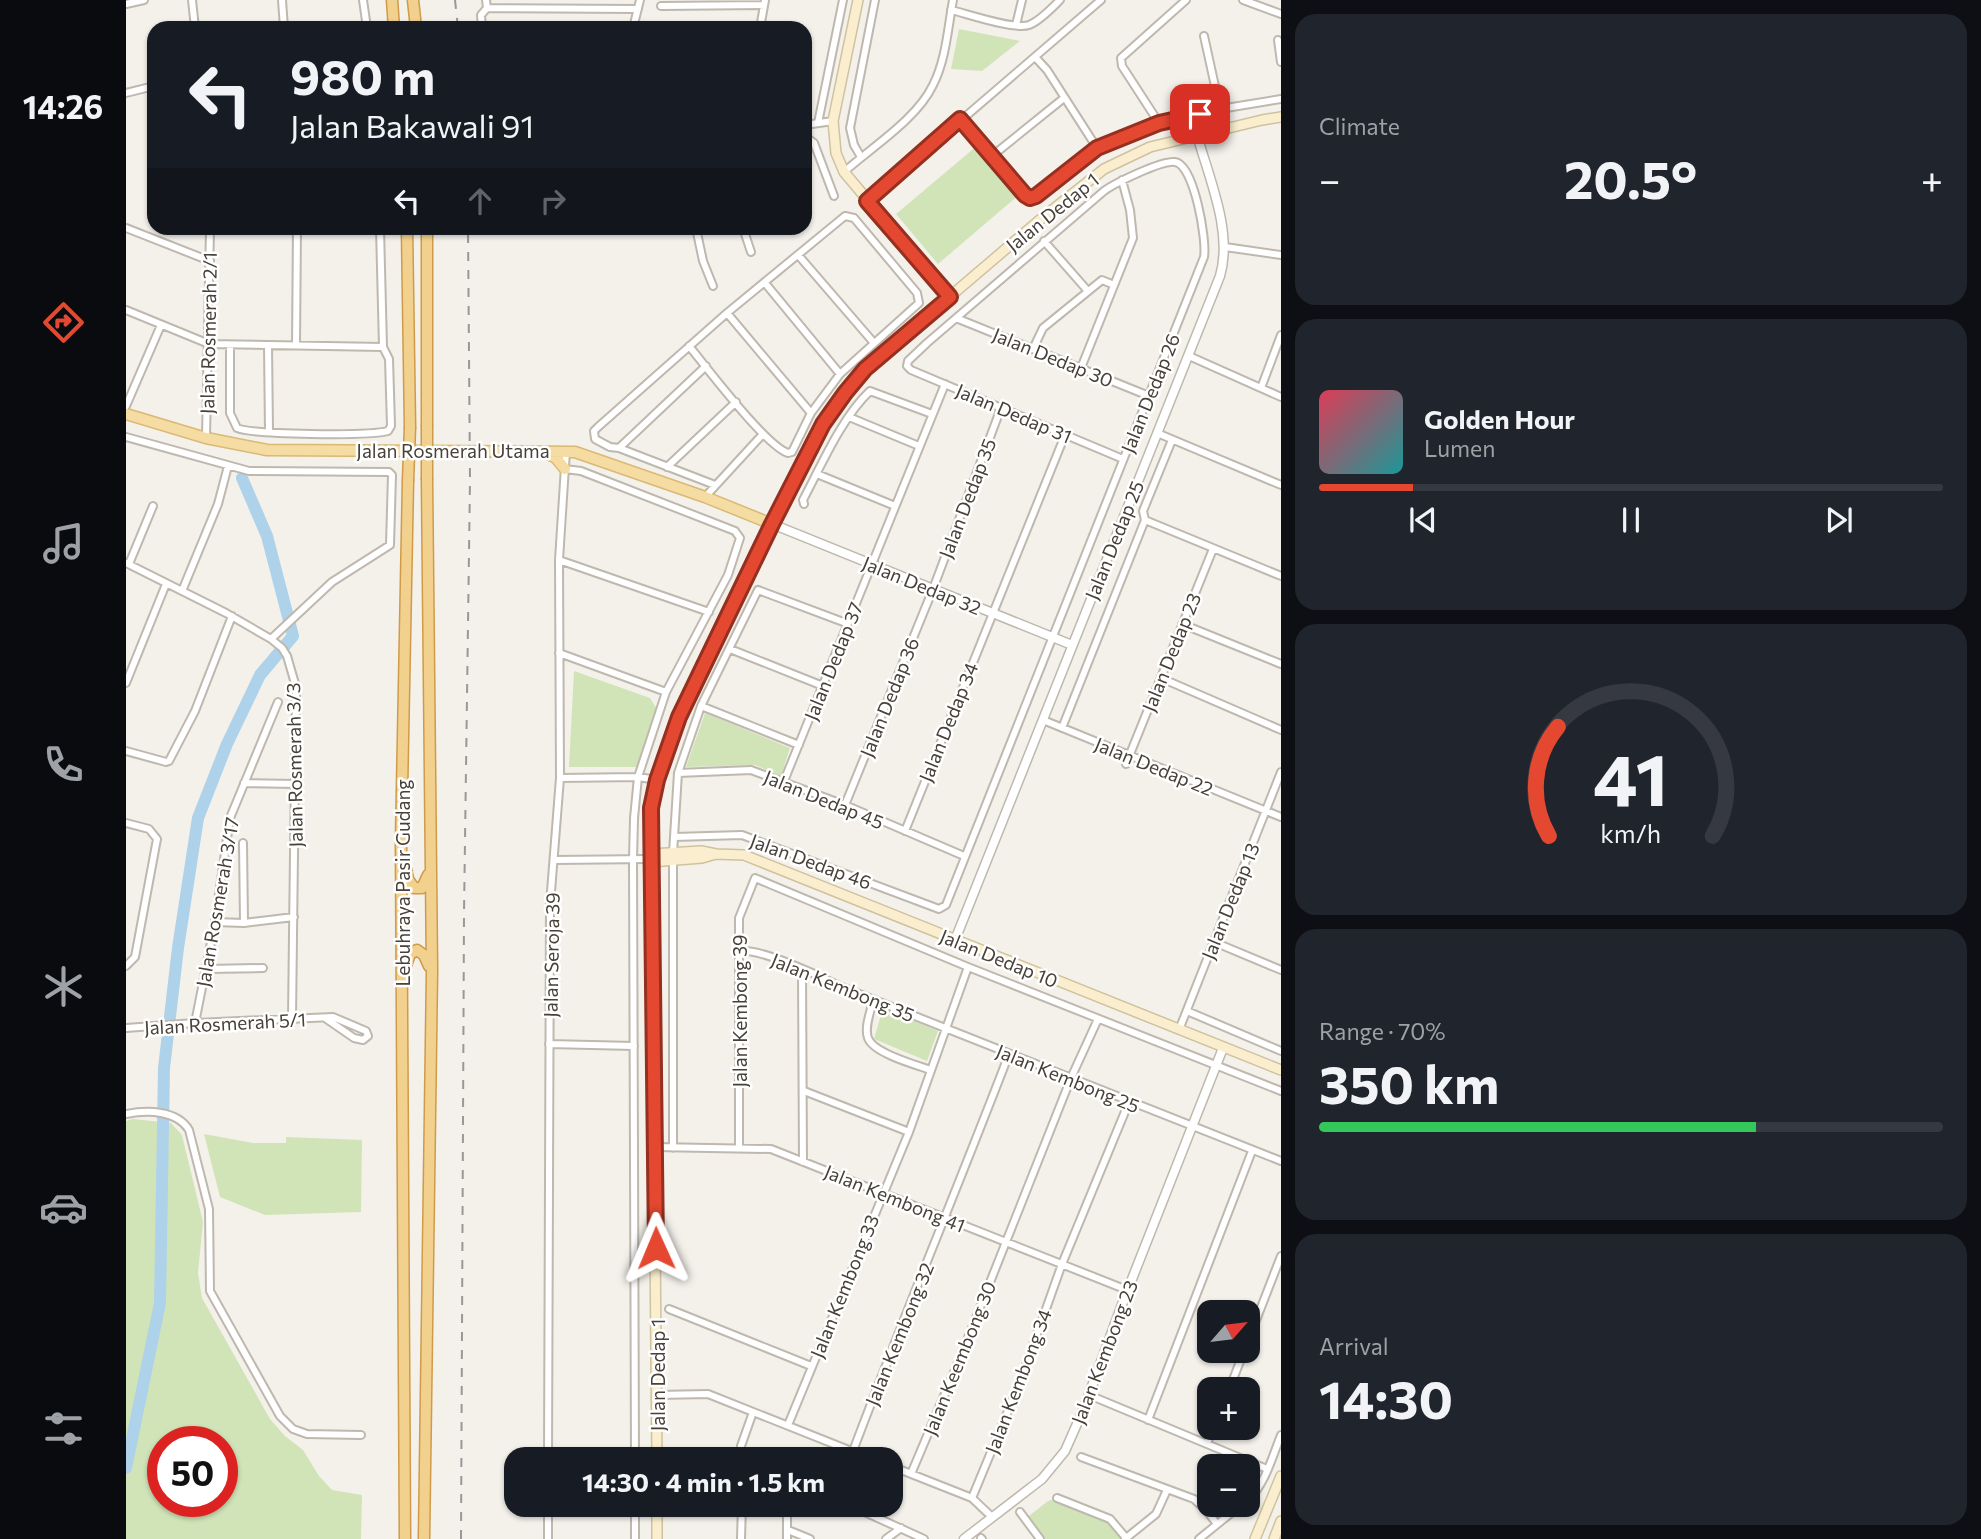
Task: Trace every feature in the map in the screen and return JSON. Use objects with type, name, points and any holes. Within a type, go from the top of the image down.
[{"type":"highway","points":[[392,0],[394,21]]},
{"type":"highway","points":[[413,0],[415,21]]},
{"type":"highway","name":"Lebuhraya Pasir Gudang","points":[[405,1539],[401,841],[410,427],[407,235]]},
{"type":"highway","name":"Lebuhraya Pasir Gudang","points":[[424,1539],[432,971],[427,235]]},
{"type":"highway","points":[[401,841],[408,879],[414,888],[425,885],[431,864]]},
{"type":"highway","points":[[402,978],[410,954],[417,950],[424,954],[432,971]]},
{"type":"main road","points":[[858,0],[833,121],[834,144],[844,172],[950,297]]},
{"type":"main road","name":"Jalan Dedap 1","points":[[657,1447],[651,808],[657,780],[679,717],[823,424],[865,369],[1042,218],[1104,169],[1150,147],[1281,117]]},
{"type":"main road","name":"Jalan Rosmerah Utama","points":[[126,414],[206,438],[267,450],[566,451],[587,455],[772,524]]},
{"type":"main road","points":[[542,450],[556,458],[565,469]]},
{"type":"main road","name":"Jalan Dedap 10","points":[[651,858],[701,851],[744,855],[1281,1070]]},
{"type":"main road","points":[[1255,1539],[1281,1475]]},
{"type":"main road","points":[[657,1517],[657,1539]]},
{"type":"main road","points":[[1274,1539],[1281,1521]]},
{"type":"street","points":[[126,4],[144,0]]},
{"type":"street","points":[[192,0],[194,21]]},
{"type":"street","points":[[282,0],[284,21]]},
{"type":"street","points":[[363,0],[366,21]]},
{"type":"street","points":[[481,21],[481,15],[487,8],[486,0]]},
{"type":"street","points":[[635,21],[640,0]]},
{"type":"street","points":[[818,123],[843,0]]},
{"type":"street","points":[[860,157],[853,145],[850,128],[875,0]]},
{"type":"street","points":[[844,172],[910,115],[929,94],[939,71],[953,0]]},
{"type":"street","points":[[1016,25],[1022,0]]},
{"type":"street","points":[[951,9],[1016,25],[1033,23],[1060,0]]},
{"type":"street","points":[[867,201],[1101,0]]},
{"type":"street","points":[[1159,123],[1122,66],[1121,58],[1186,0]]},
{"type":"street","points":[[1243,0],[1281,15]]},
{"type":"street","points":[[661,6],[765,2],[761,21]]},
{"type":"street","points":[[487,8],[638,9]]},
{"type":"street","points":[[1203,36],[1220,109]]},
{"type":"street","points":[[1278,40],[1281,62]]},
{"type":"street","points":[[1035,57],[1047,69],[1097,148]]},
{"type":"street","points":[[126,93],[147,88]]},
{"type":"street","points":[[992,156],[1064,98]]},
{"type":"street","points":[[960,119],[1030,198],[1097,148],[1159,123],[1281,99]]},
{"type":"street","points":[[812,124],[833,121]]},
{"type":"street","name":"Jalan Dedap 25","points":[[955,940],[1220,276],[1225,247],[1223,229],[1197,135]]},
{"type":"street","points":[[812,142],[834,196]]},
{"type":"street","name":"Jalan Dedap 26","points":[[943,908],[1205,253],[1205,234],[1187,172],[1177,162],[1165,163],[1122,180]]},
{"type":"street","points":[[956,318],[1095,197],[1122,180],[1133,233],[1080,368]]},
{"type":"street","points":[[690,346],[763,434],[779,450],[788,453],[792,452],[811,413],[839,374],[919,303],[917,293],[850,215],[845,216],[727,313],[594,431],[595,439],[610,446],[715,485]]},
{"type":"street","points":[[126,228],[210,261]]},
{"type":"street","name":"Jalan Rosmerah 2/1","points":[[206,438],[210,235]]},
{"type":"street","points":[[296,345],[297,235]]},
{"type":"street","points":[[230,345],[230,413],[237,428],[269,432],[388,431],[391,426],[389,359],[383,347],[380,235]]},
{"type":"street","points":[[697,235],[703,261],[713,286]]},
{"type":"street","points":[[745,235],[751,252]]},
{"type":"street","points":[[1044,241],[1087,290]]},
{"type":"street","points":[[1225,247],[1281,255]]},
{"type":"street","points":[[799,256],[874,342]]},
{"type":"street","points":[[1033,349],[1043,328],[1087,290],[1102,280],[1114,285]]},
{"type":"street","points":[[765,283],[839,374]]},
{"type":"street","points":[[126,310],[209,344],[383,347]]},
{"type":"street","points":[[727,313],[811,413]]},
{"type":"street","name":"Jalan Dedap 30","points":[[956,318],[1149,396]]},
{"type":"street","name":"Jalan Dedap 31","points":[[956,318],[908,361],[907,366],[1123,459]]},
{"type":"street","points":[[126,406],[161,325]]},
{"type":"street","points":[[1261,388],[1281,335]]},
{"type":"street","points":[[268,345],[269,432]]},
{"type":"street","points":[[1189,356],[1281,397]]},
{"type":"street","points":[[620,448],[706,366]]},
{"type":"street","name":"Jalan Dedap 37","points":[[784,781],[944,384]]},
{"type":"street","points":[[804,504],[803,500],[849,417],[870,391],[932,414]]},
{"type":"street","points":[[667,467],[736,401]]},
{"type":"street","name":"Jalan Dedap 35","points":[[933,589],[1001,408]]},
{"type":"street","points":[[849,417],[919,446]]},
{"type":"street","points":[[1157,433],[1281,485]]},
{"type":"street","points":[[705,497],[763,434]]},
{"type":"street","name":"Jalan Dedap 34","points":[[905,831],[1065,435]]},
{"type":"street","points":[[126,437],[249,471],[389,472],[394,480],[390,545],[332,582],[271,639]]},
{"type":"street","points":[[1062,728],[1145,520],[1143,511],[1172,440]]},
{"type":"street","name":"Jalan Seroja 39","points":[[548,1447],[550,904],[560,778],[559,560],[566,451]]},
{"type":"street","points":[[182,591],[218,503],[228,466]]},
{"type":"street","points":[[565,469],[581,471],[735,530],[740,538],[728,575],[666,692],[638,778],[633,859],[635,1447]]},
{"type":"street","points":[[817,474],[895,506]]},
{"type":"street","points":[[127,564],[153,506]]},
{"type":"street","points":[[1145,520],[1281,576]]},
{"type":"street","name":"Jalan Dedap 32","points":[[772,524],[1072,645]]},
{"type":"street","name":"Jalan Dedap 23","points":[[1126,764],[1213,549]]},
{"type":"street","points":[[559,560],[709,612]]},
{"type":"street","name":"Jalan Rosmerah 3/3","points":[[127,564],[232,616],[271,639],[287,656],[296,687],[292,1019]]},
{"type":"street","points":[[126,683],[166,584]]},
{"type":"street","name":"Jalan Dedap 36","points":[[845,805],[933,589]]},
{"type":"street","points":[[673,1148],[673,857],[678,773],[701,706],[758,590],[846,623]]},
{"type":"street","points":[[126,751],[170,761],[195,711],[232,616]]},
{"type":"street","points":[[1182,624],[1281,664]]},
{"type":"street","points":[[730,649],[822,686]]},
{"type":"street","points":[[559,653],[666,692]]},
{"type":"street","points":[[1161,678],[1281,730]]},
{"type":"street","name":"Jalan Rosmerah 3/17","points":[[195,1023],[215,922],[230,818],[278,702]]},
{"type":"street","points":[[701,706],[799,746]]},
{"type":"street","name":"Jalan Dedap 22","points":[[1043,720],[1281,817]]},
{"type":"street","name":"Jalan Dedap 45","points":[[678,773],[751,770],[845,805],[964,856]]},
{"type":"street","name":"Jalan Dedap 13","points":[[1179,1030],[1281,772]]},
{"type":"street","points":[[560,778],[657,780]]},
{"type":"street","points":[[244,783],[296,784]]},
{"type":"street","points":[[126,823],[149,829],[157,839],[135,957],[128,965]]},
{"type":"street","name":"Jalan Dedap 46","points":[[674,837],[742,835],[943,908]]},
{"type":"street","points":[[243,843],[244,923]]},
{"type":"street","points":[[554,860],[651,858]]},
{"type":"street","name":"Jalan Kembong 39","points":[[739,1148],[739,918],[755,878],[968,967]]},
{"type":"street","points":[[215,922],[244,923],[294,917]]},
{"type":"street","points":[[1214,942],[1281,970]]},
{"type":"street","name":"Jalan Kembong 35","points":[[739,951],[749,950],[946,1028]]},
{"type":"street","points":[[968,967],[1281,1091]]},
{"type":"street","name":"Jalan Kembong 33","points":[[788,1425],[909,1132],[968,967]]},
{"type":"street","points":[[206,969],[263,968]]},
{"type":"street","points":[[802,970],[803,1161]]},
{"type":"street","points":[[873,1000],[867,1030],[871,1044],[881,1051],[931,1070]]},
{"type":"street","points":[[1187,1011],[1281,1051]]},
{"type":"street","name":"Jalan Rosmerah 5/1","points":[[126,1028],[333,1017],[366,1031],[368,1036],[363,1040],[354,1038],[324,1018]]},
{"type":"street","name":"Jalan Keembong 30","points":[[911,1474],[1071,1078],[1098,1019]]},
{"type":"street","name":"Jalan Kembong 25","points":[[946,1028],[1281,1161]]},
{"type":"street","points":[[549,1044],[634,1046]]},
{"type":"street","name":"Jalan Kembong 23","points":[[964,1539],[1054,1467],[1065,1451],[1223,1048]]},
{"type":"street","name":"Jalan Kembong 32","points":[[854,1447],[897,1332],[946,1218],[1009,1054]]},
{"type":"street","points":[[804,1091],[909,1132]]},
{"type":"street","name":"Jalan Kembong 34","points":[[972,1498],[1020,1382],[1062,1264],[1129,1102]]},
{"type":"street","points":[[126,1114],[138,1112],[173,1116],[189,1130],[209,1209],[210,1291],[280,1416],[293,1429],[307,1434],[361,1435]]},
{"type":"street","name":"Jalan Kembong 41","points":[[654,1147],[771,1149],[1127,1290]]},
{"type":"street","points":[[1148,1420],[1252,1151]]},
{"type":"street","points":[[1260,1310],[1281,1256]]},
{"type":"street","points":[[669,1309],[811,1366]]},
{"type":"street","points":[[657,1395],[708,1394],[843,1447]]},
{"type":"street","points":[[1089,1395],[1268,1469]]},
{"type":"street","points":[[741,1447],[753,1412]]},
{"type":"street","points":[[1260,1483],[1281,1435]]},
{"type":"street","points":[[1207,1444],[1208,1440]]},
{"type":"street","points":[[1081,1457],[1199,1502],[1217,1524]]},
{"type":"street","points":[[903,1471],[972,1498],[992,1517]]},
{"type":"street","points":[[1057,1498],[1110,1519],[1126,1539],[1156,1514],[1167,1490]]},
{"type":"street","points":[[1020,1512],[1040,1539]]},
{"type":"street","points":[[548,1517],[548,1539]]},
{"type":"street","points":[[635,1517],[635,1539]]},
{"type":"street","points":[[741,1539],[742,1517]]},
{"type":"street","points":[[787,1517],[788,1539]]},
{"type":"street","points":[[876,1517],[924,1539]]},
{"type":"street","points":[[1199,1539],[1226,1517]]},
{"type":"street","points":[[886,1539],[901,1528]]},
{"type":"street","points":[[788,1530],[810,1539]]},
{"type":"green space","points":[[959,29],[1020,41],[982,71],[951,69]]},
{"type":"green space","points":[[978,145],[1020,194],[938,264],[896,214]]},
{"type":"green space","points":[[574,671],[650,698],[657,709],[637,767],[569,767]]},
{"type":"green space","points":[[705,713],[790,748],[781,776],[755,765],[686,767]]},
{"type":"green space","points":[[883,1008],[938,1031],[927,1061],[874,1039]]},
{"type":"green space","points":[[133,1119],[171,1123],[182,1135],[203,1222],[198,1273],[202,1298],[270,1419],[285,1436],[303,1450],[319,1476],[332,1490],[362,1495],[361,1539],[126,1539],[126,1121]]},
{"type":"green space","points":[[204,1134],[253,1143],[286,1143],[286,1137],[362,1140],[361,1212],[265,1215],[220,1197]]},
{"type":"green space","points":[[1057,1498],[1110,1519],[1125,1539],[1040,1539],[1025,1519],[1048,1501]]},
{"type":"waterway","points":[[126,1468],[160,1303],[164,1068],[178,948],[198,818],[227,744],[260,675],[293,636],[267,536],[242,478]]},
{"type":"railway","points":[[455,0],[457,21]]},
{"type":"railway","points":[[461,1539],[464,913],[470,480],[468,235]]},
{"type":"route","points":[[656,1248],[651,808],[657,780],[679,717],[823,424],[865,369],[950,297],[867,201],[960,119],[1030,198],[1097,148],[1159,123],[1200,114]]}]
